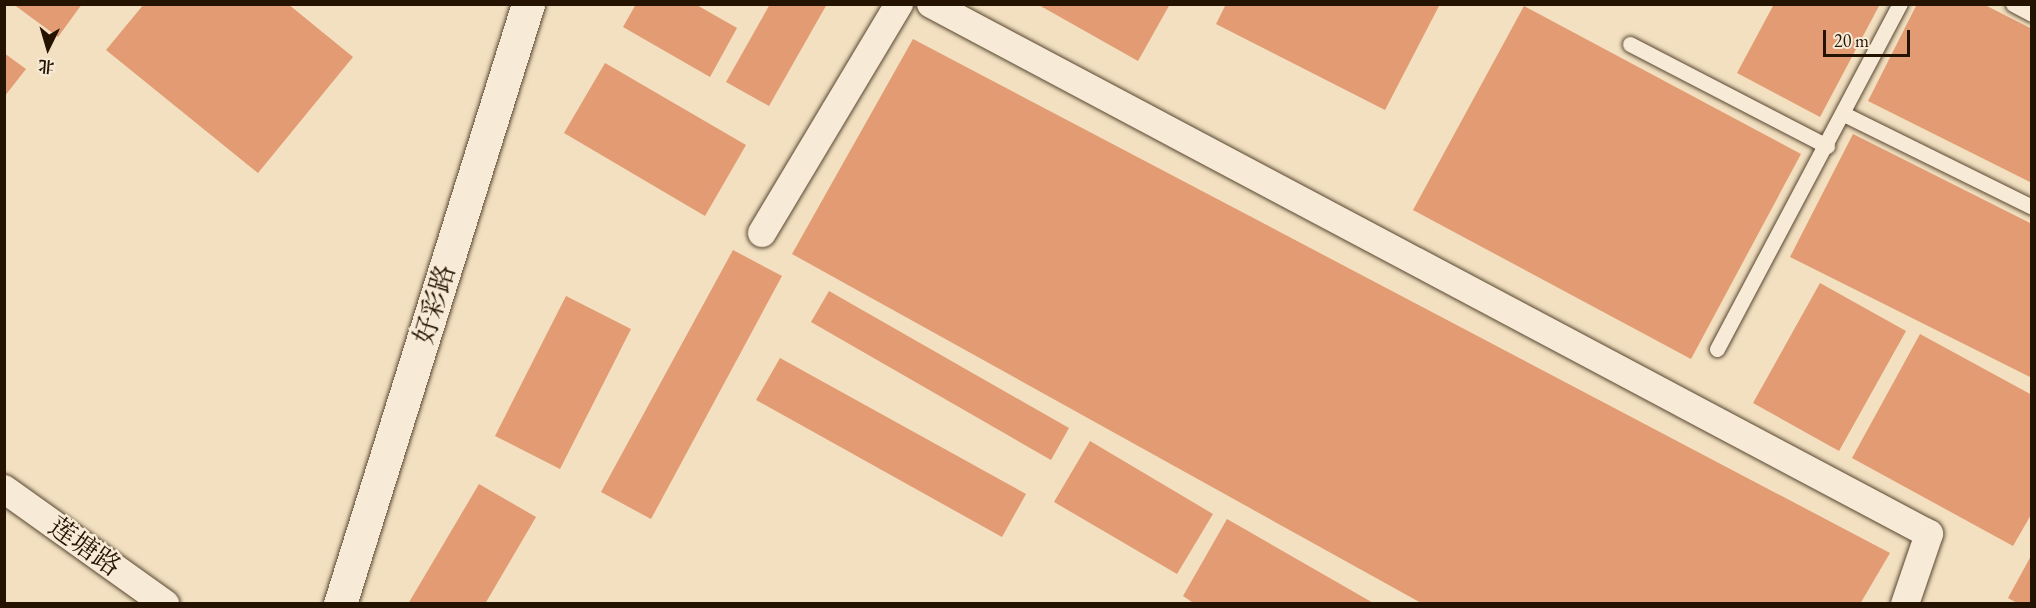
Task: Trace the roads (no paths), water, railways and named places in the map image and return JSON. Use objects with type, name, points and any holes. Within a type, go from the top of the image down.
[{"type":"street","name":"好彩路","points":[[340,603],[528,4]]},
{"type":"street","points":[[762,233],[899,4]]},
{"type":"street","points":[[931,4],[1929,534],[1905,603]]},
{"type":"street","name":"莲塘路","points":[[4,489],[165,603]]},
{"type":"lane","points":[[1717,349],[1844,114],[1900,4]]},
{"type":"lane","points":[[2013,4],[2031,14]]},
{"type":"lane","points":[[1630,44],[1827,146]]},
{"type":"lane","points":[[1844,114],[2031,207]]}]
